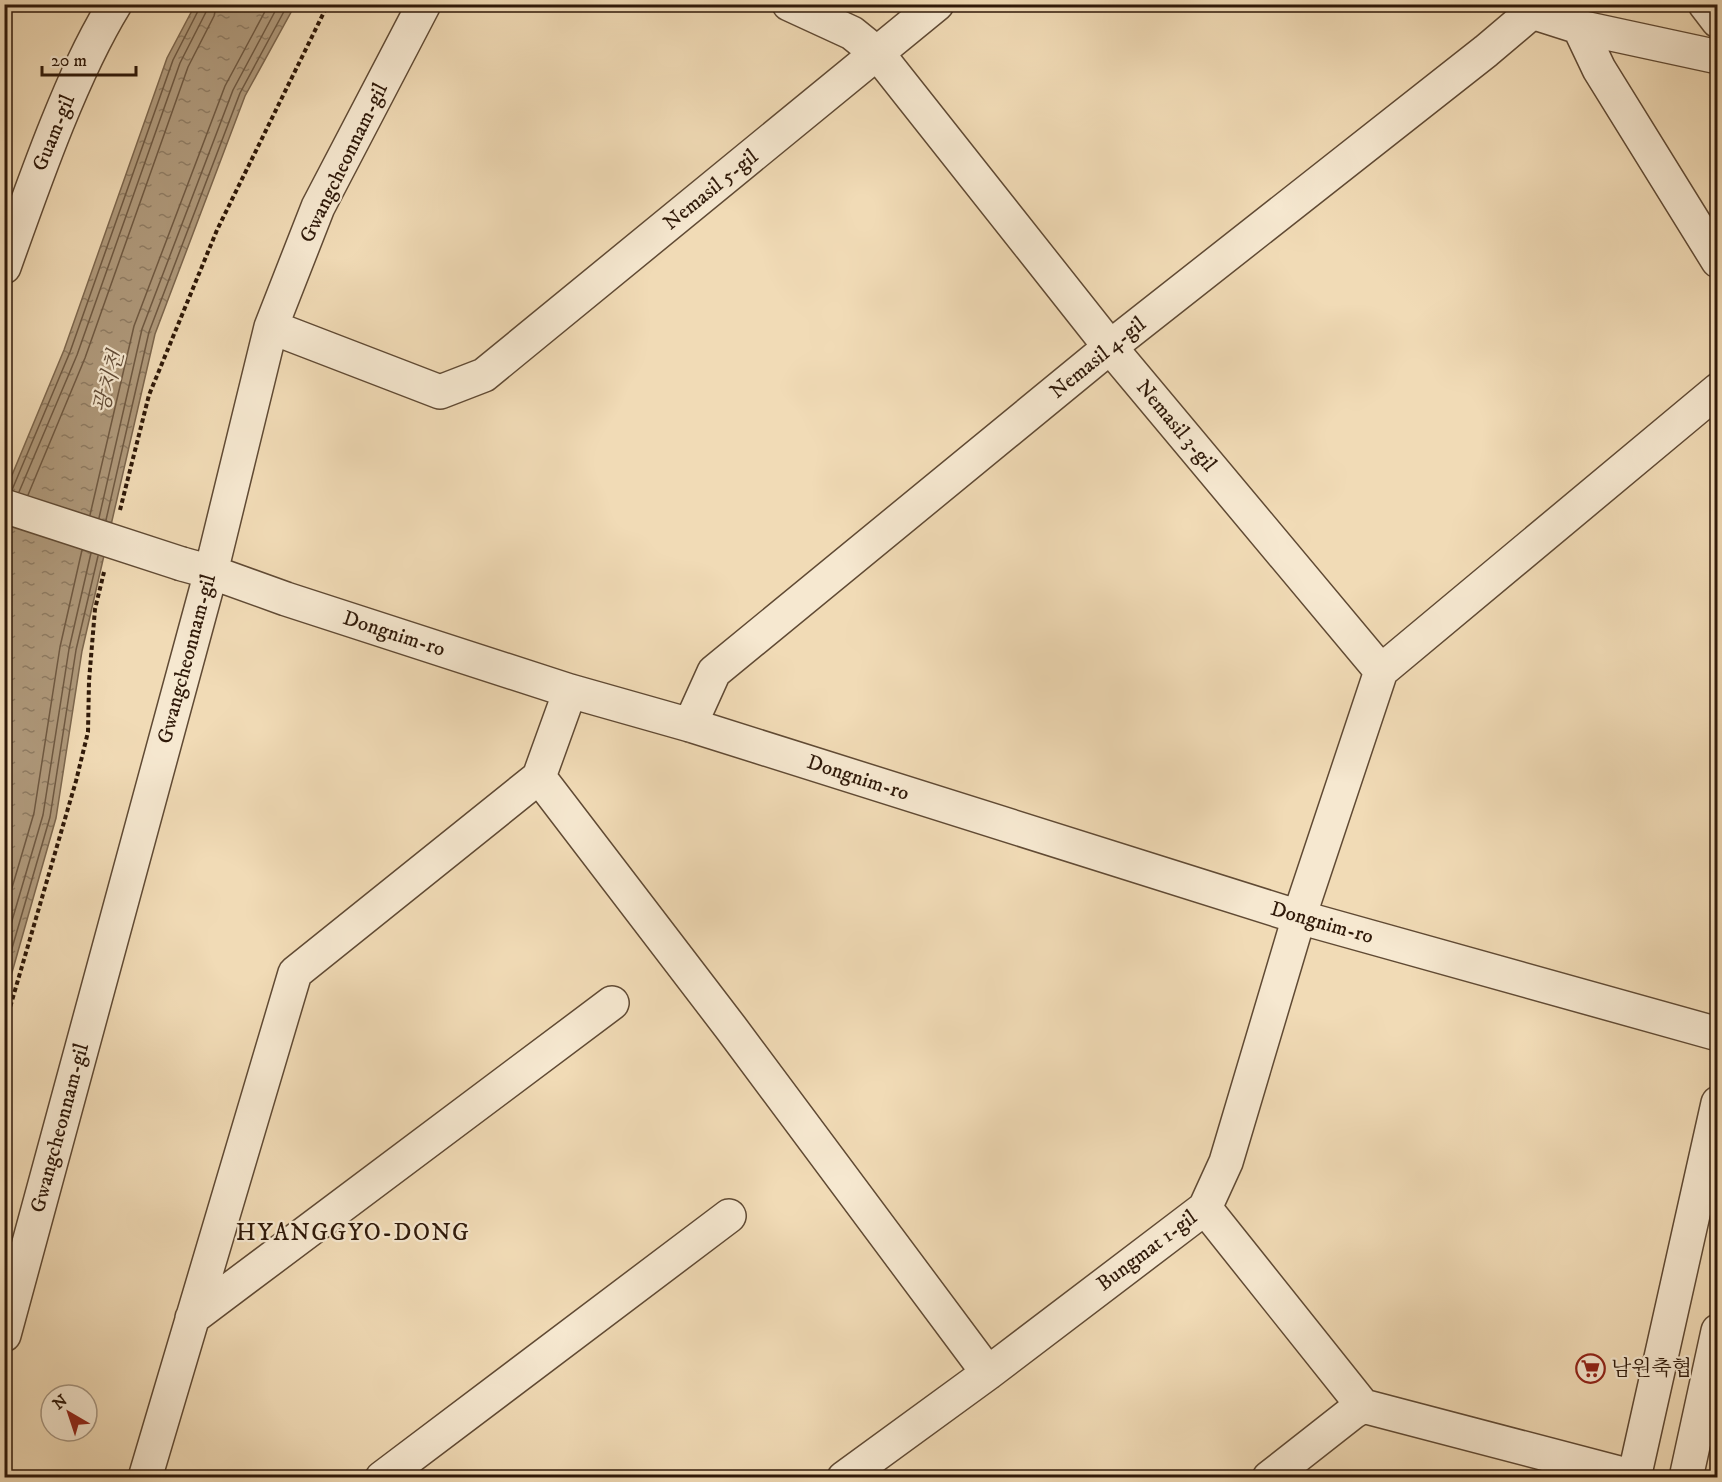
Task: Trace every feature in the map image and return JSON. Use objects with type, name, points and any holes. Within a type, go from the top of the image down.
[{"type":"street","name":"Guam-gil","points":[[4,267],[36,177],[78,71],[97,32],[115,4]]},
{"type":"street","name":"Gwangcheonnam-gil","points":[[4,1335],[197,568],[271,327],[318,207],[423,4]]},
{"type":"street","name":"Nemasil 3-gil","points":[[789,4],[852,33],[878,54],[1110,347],[1381,671]]},
{"type":"street","name":"Nemasil 5-gil","points":[[271,327],[440,392],[484,375],[937,4]]},
{"type":"street","points":[[1529,8],[1579,27],[1718,57]]},
{"type":"street","name":"Nemasil 4-gil","points":[[690,725],[714,672],[1110,347],[1486,51],[1529,8]]},
{"type":"street","points":[[1579,27],[1599,69],[1718,261]]},
{"type":"street","points":[[1299,917],[1381,671],[1718,390]]},
{"type":"street","name":"Dongnim-ro","points":[[4,506],[570,691],[690,725],[1299,917],[1718,1034]]},
{"type":"street","points":[[145,1478],[295,973],[539,777],[570,691]]},
{"type":"street","points":[[539,777],[731,1028],[988,1372]]},
{"type":"street","name":"Bungmat 1-gil","points":[[844,1478],[1204,1208],[1226,1162],[1299,917]]},
{"type":"street","points":[[192,1318],[612,1003]]},
{"type":"street","points":[[1204,1208],[1363,1406],[1634,1477],[1718,1103]]},
{"type":"street","points":[[382,1478],[729,1216]]},
{"type":"street","points":[[1686,1478],[1718,1330]]},
{"type":"street","points":[[1269,1478],[1363,1406]]},
{"type":"path","points":[[118,519],[149,395],[217,230],[328,4]]},
{"type":"path","points":[[4,1028],[76,781],[88,732],[89,681],[95,609],[106,564]]},
{"type":"water","name":"광치천","points":[[195,5],[295,5],[245,96],[155,334],[82,651],[56,818],[5,997],[5,492],[64,350],[167,58]]},
{"type":"place","name":"남원축협","points":[[1590,1369]]},
{"type":"district","name":"HYANGGYO-DONG","points":[[353,1233]]}]
